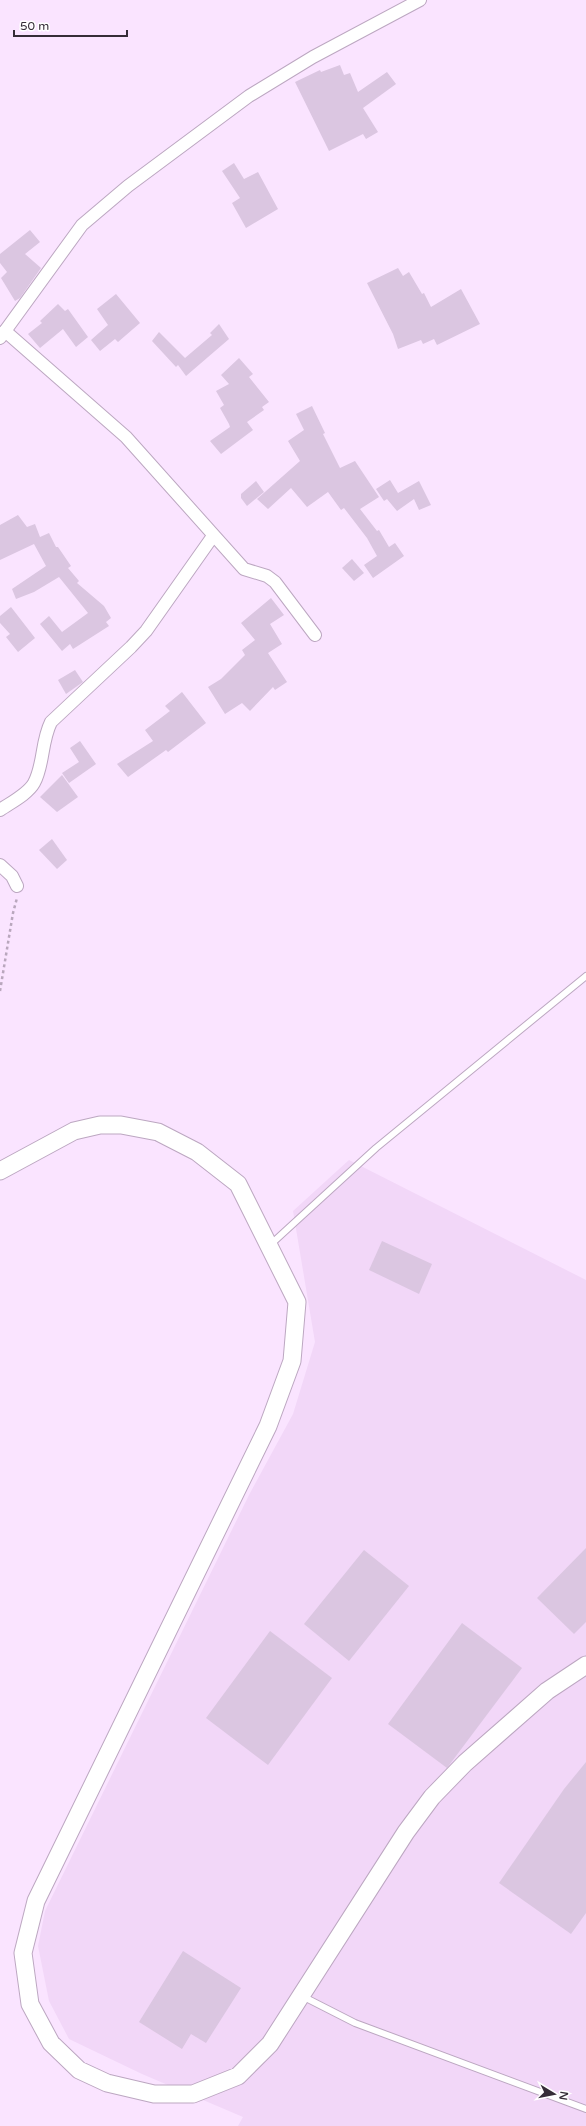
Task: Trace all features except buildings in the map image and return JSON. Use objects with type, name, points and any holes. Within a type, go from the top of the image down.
[{"type":"main road","points":[[0,1171],[74,1131],[100,1125],[121,1125],[158,1132],[197,1152],[238,1184],[297,1302],[292,1361],[268,1426],[36,1901],[23,1953],[30,2004],[51,2043],[79,2070],[107,2083],[154,2094],[193,2094],[238,2076],[270,2044],[406,1832],[432,1797],[465,1763],[547,1691],[586,1665]]},
{"type":"street","points":[[315,635],[275,582],[267,576],[244,569],[212,536],[204,523],[126,437],[2,335],[30,300],[64,247],[82,225],[128,186],[250,96],[313,57],[420,0]]},
{"type":"street","points":[[0,810],[34,784],[38,774],[46,732],[51,722],[132,648],[212,536]]},
{"type":"street","points":[[0,865],[12,876],[17,886]]},
{"type":"lane","points":[[269,1246],[376,1148],[586,976]]},
{"type":"lane","points":[[301,1995],[355,2023],[586,2109]]},
{"type":"path","points":[[0,992],[13,913],[18,895],[17,886]]},
{"type":"shaded area","points":[[349,1160],[586,1280],[586,2126],[238,2126],[243,2117],[142,2074],[69,2039],[49,2001],[38,1946],[45,1911],[249,1495],[293,1414],[315,1342],[293,1211]]}]
